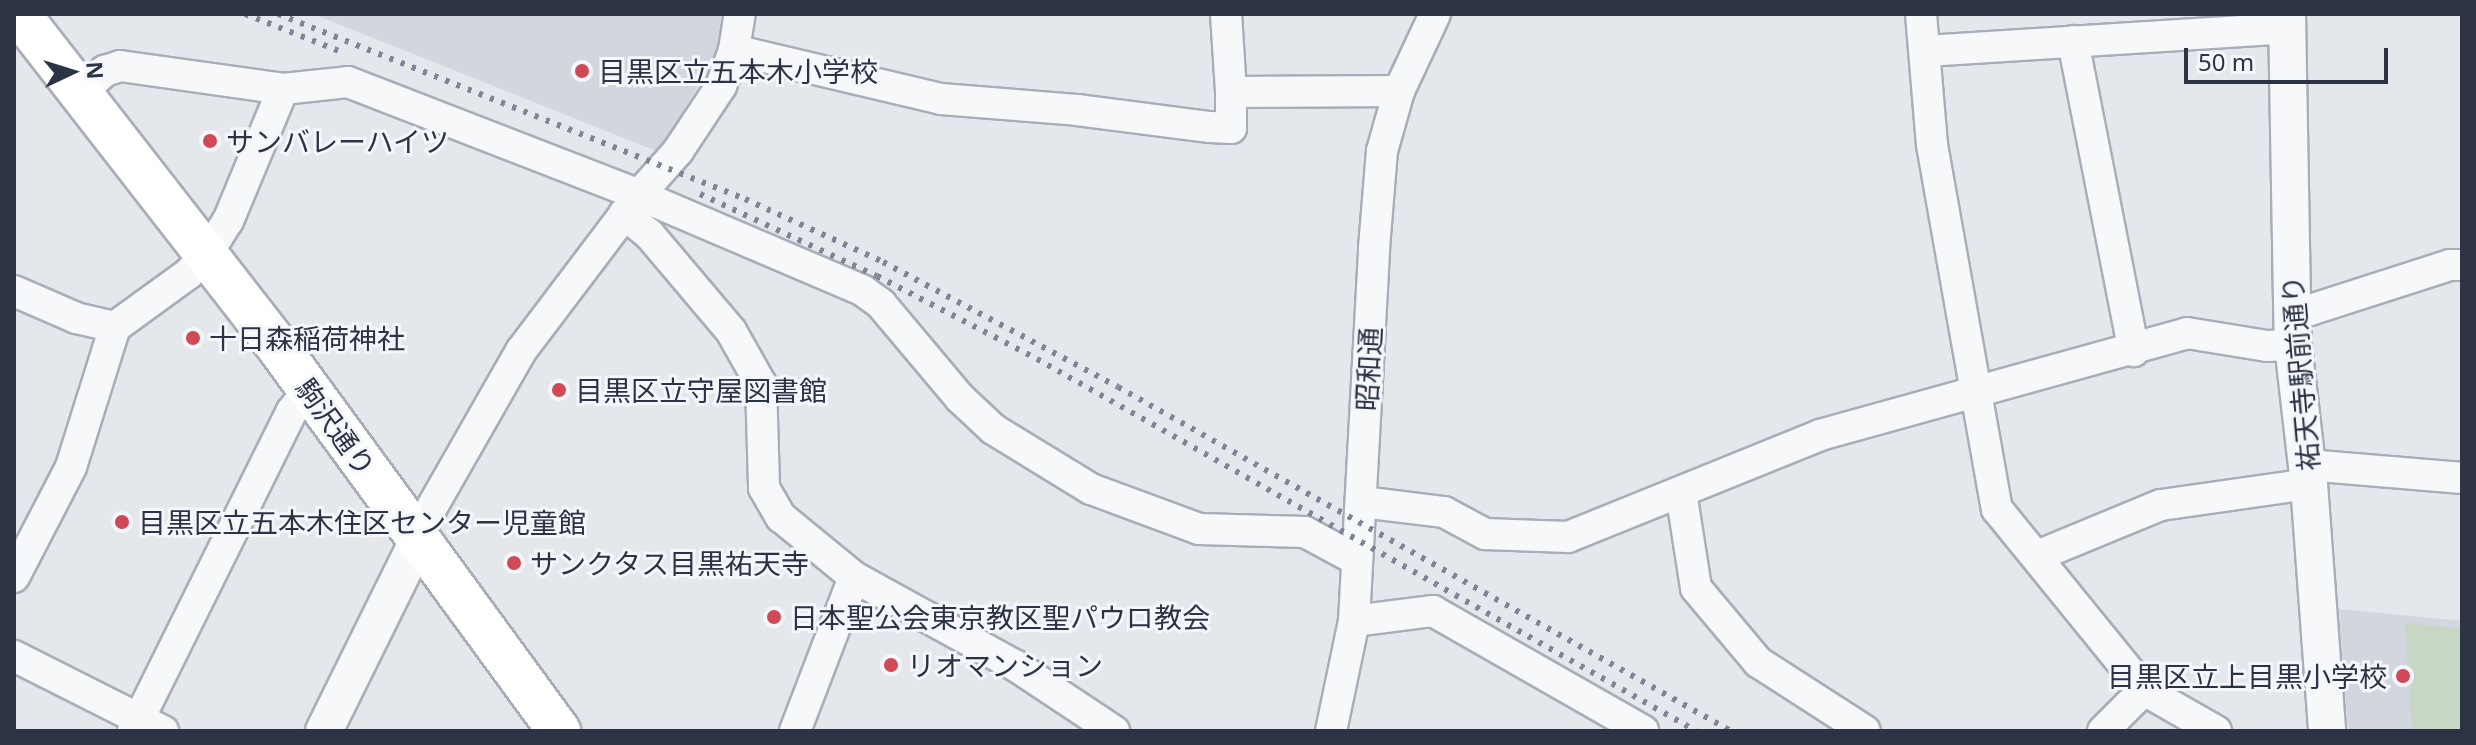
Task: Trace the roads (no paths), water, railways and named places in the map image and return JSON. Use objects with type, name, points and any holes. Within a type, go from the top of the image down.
[{"type":"main road","name":"駒沢通り","points":[[19,14],[309,389],[559,731]]},
{"type":"street","points":[[324,731],[418,541],[428,514],[521,351],[632,205],[678,151],[721,86],[734,50],[740,14]]},
{"type":"street","points":[[734,50],[941,99],[1077,110],[1231,128],[1226,14]]},
{"type":"street","name":"昭和通","points":[[1331,731],[1354,621],[1382,151],[1399,91],[1435,14]]},
{"type":"street","points":[[1921,14],[1932,145],[1997,509],[2144,690],[2216,731]]},
{"type":"street","points":[[1925,51],[2287,21]]},
{"type":"street","name":"祐天寺駅前通り","points":[[2287,21],[2292,329],[2308,475],[2327,731]]},
{"type":"street","points":[[2073,41],[2134,351]]},
{"type":"street","points":[[81,93],[105,71],[120,66],[283,89],[348,82],[632,205],[862,290],[881,304],[960,398],[993,429],[1091,489],[1199,529],[1305,532],[1357,560]]},
{"type":"street","points":[[14,577],[71,467],[115,327],[188,274],[207,254],[228,221],[283,89]]},
{"type":"street","points":[[1231,92],[1399,91]]},
{"type":"street","points":[[632,205],[649,234],[731,331],[761,384],[764,488],[781,517],[854,577],[1016,666],[1114,731]]},
{"type":"street","points":[[1362,502],[1444,512],[1485,534],[1568,537],[1820,435],[2134,351],[2187,333],[2267,346],[2292,329],[2310,310],[2450,265],[2462,265]]},
{"type":"street","points":[[14,291],[76,318],[115,327]]},
{"type":"street","points":[[14,656],[145,727],[292,411],[309,389]]},
{"type":"street","points":[[2037,556],[2161,505],[2308,475],[2462,478]]},
{"type":"street","points":[[1681,492],[1696,588],[1758,662],[1865,731]]},
{"type":"street","points":[[795,731],[854,577]]},
{"type":"street","points":[[1354,621],[1433,611],[1643,731]]},
{"type":"street","points":[[2103,731],[2144,690]]},
{"type":"railway","points":[[245,14],[339,51]]},
{"type":"railway","points":[[278,14],[745,199],[883,262],[1118,387],[1731,731]]},
{"type":"railway","points":[[700,194],[877,276],[1037,359],[1696,731]]},
{"type":"place","name":"目黒区立五本木小学校","points":[[582,71]]},
{"type":"place","name":"サンバレーハイツ","points":[[210,141]]},
{"type":"place","name":"十日森稲荷神社","points":[[193,338]]},
{"type":"place","name":"目黒区立守屋図書館","points":[[559,390]]},
{"type":"place","name":"目黒区立五本木住区センター児童館","points":[[122,522]]},
{"type":"place","name":"サンクタス目黒祐天寺","points":[[514,563]]},
{"type":"place","name":"日本聖公会東京教区聖パウロ教会","points":[[774,617]]},
{"type":"place","name":"リオマンション","points":[[891,665]]},
{"type":"place","name":"目黒区立上目黒小学校","points":[[2403,676]]}]
